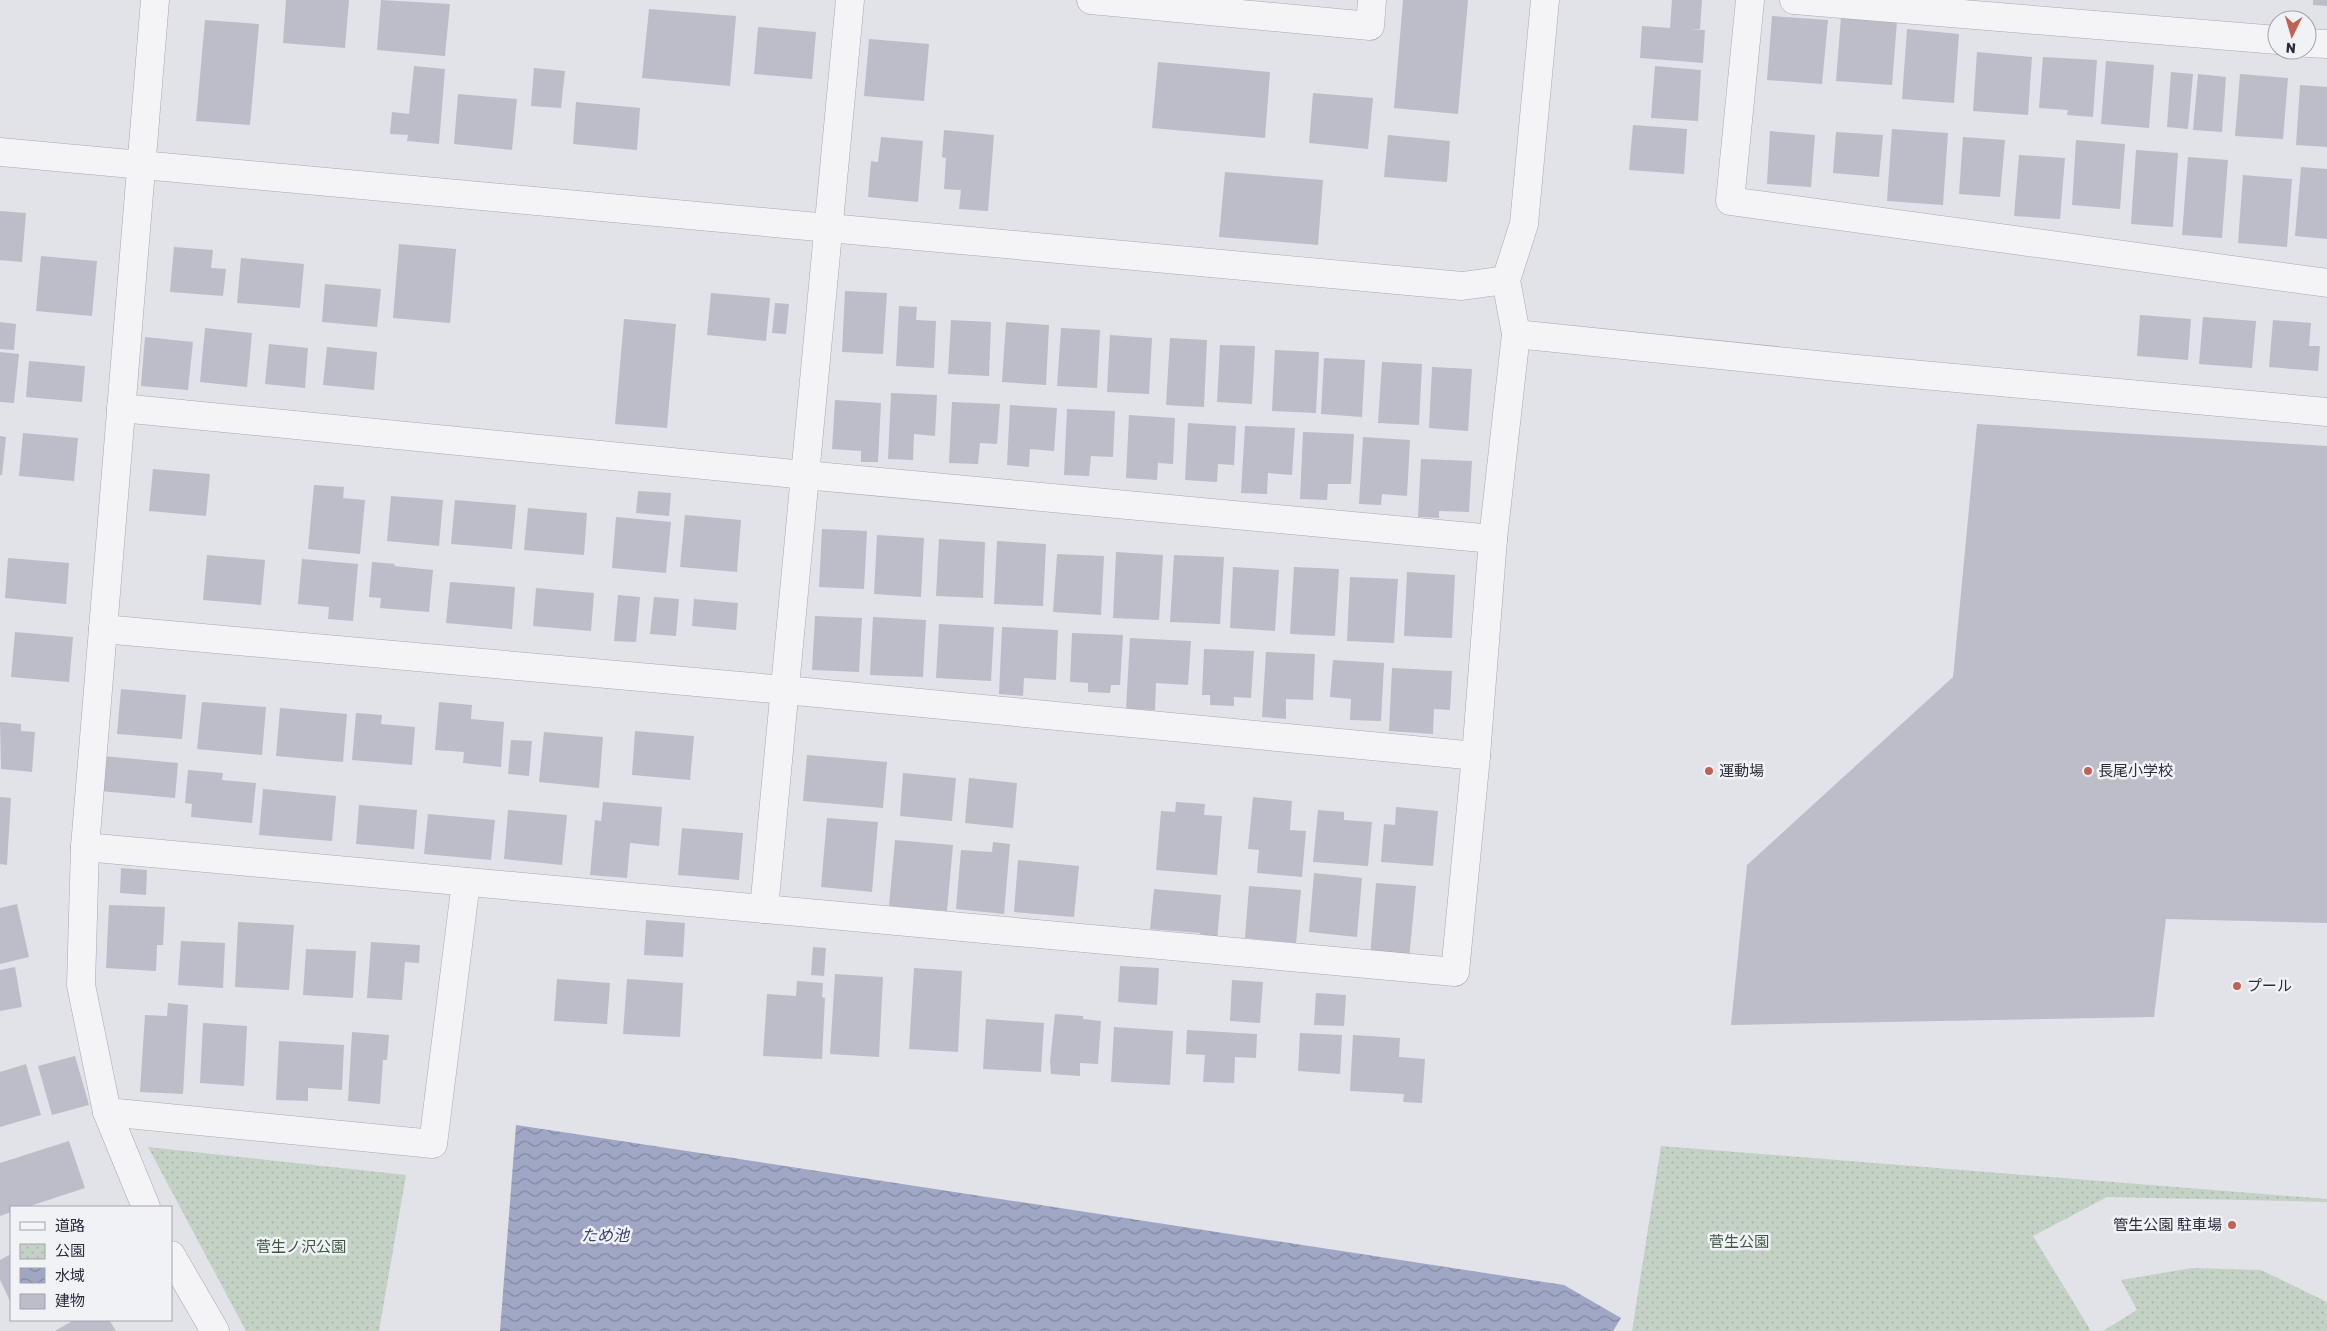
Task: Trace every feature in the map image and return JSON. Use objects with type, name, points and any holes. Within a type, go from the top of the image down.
[{"type":"street","points":[[146,1206],[106,1112],[81,985],[85,847],[155,0]]},
{"type":"street","points":[[764,909],[850,0]]},
{"type":"street","points":[[1091,0],[1370,26],[1372,0]]},
{"type":"street","points":[[85,847],[1455,972],[1476,756],[1492,539],[1516,334],[1506,280],[1524,224],[1545,0]]},
{"type":"street","points":[[1750,0],[1730,201],[2327,282]]},
{"type":"street","points":[[1794,0],[2267,39]]},
{"type":"street","points":[[0,152],[1462,286],[1506,280]]},
{"type":"street","points":[[1516,334],[1846,368],[2327,412]]},
{"type":"street","points":[[121,408],[804,475],[1492,539]]},
{"type":"street","points":[[103,629],[785,690],[1476,756]]},
{"type":"street","points":[[106,1112],[433,1144],[466,882]]},
{"type":"street","points":[[172,1257],[215,1331]]},
{"type":"green space","name":"菅生公園","points":[[1661,1146],[2327,1199],[2327,1202],[2107,1197],[2033,1236],[2091,1331],[1632,1331]]},
{"type":"green space","name":"菅生ノ沢公園","points":[[148,1147],[406,1175],[379,1331],[246,1331]]},
{"type":"green space","points":[[2192,1268],[2261,1270],[2327,1302],[2327,1331],[2103,1331],[2137,1310],[2121,1280]]},
{"type":"water","name":"ため池","points":[[516,1125],[1564,1285],[1621,1318],[1613,1331],[500,1331]]},
{"type":"building","points":[[286,0],[349,0],[345,48],[283,43]]},
{"type":"building","points":[[381,0],[450,4],[445,56],[377,50]]},
{"type":"building","points":[[1403,0],[1468,0],[1458,114],[1394,108]]},
{"type":"building","points":[[1672,0],[1702,0],[1700,29],[1689,29],[1705,30],[1703,63],[1640,58],[1642,26],[1670,28]]},
{"type":"building","points":[[2313,0],[2327,0],[2327,6],[2313,5]]},
{"type":"building","points":[[649,9],[736,16],[730,86],[642,78]]},
{"type":"building","points":[[1772,16],[1828,20],[1822,84],[1767,80]]},
{"type":"building","points":[[1841,17],[1897,21],[1892,85],[1836,81]]},
{"type":"building","points":[[205,20],[259,24],[250,125],[196,121]]},
{"type":"building","points":[[758,27],[816,32],[812,79],[754,74]]},
{"type":"building","points":[[1907,29],[1959,34],[1954,103],[1902,99]]},
{"type":"building","points":[[869,39],[929,44],[924,101],[864,96]]},
{"type":"building","points":[[1977,52],[2032,57],[2028,115],[1973,111]]},
{"type":"building","points":[[2043,57],[2097,60],[2093,117],[2067,115],[2068,110],[2039,108]]},
{"type":"building","points":[[2106,61],[2154,65],[2149,128],[2101,124]]},
{"type":"building","points":[[1158,62],[1270,72],[1265,138],[1152,128]]},
{"type":"building","points":[[414,66],[445,69],[439,144],[407,141],[408,135],[390,134],[392,112],[409,114]]},
{"type":"building","points":[[1655,66],[1701,70],[1698,121],[1651,118]]},
{"type":"building","points":[[534,68],[565,71],[561,108],[531,106]]},
{"type":"building","points":[[2171,72],[2193,74],[2188,129],[2167,127]]},
{"type":"building","points":[[2198,74],[2226,77],[2222,132],[2193,130]]},
{"type":"building","points":[[2240,74],[2288,78],[2283,139],[2235,136]]},
{"type":"building","points":[[2300,85],[2327,87],[2327,147],[2296,145]]},
{"type":"building","points":[[1313,93],[1373,98],[1368,149],[1309,143]]},
{"type":"building","points":[[458,94],[517,99],[512,150],[454,144]]},
{"type":"building","points":[[576,102],[640,108],[637,150],[573,144]]},
{"type":"building","points":[[1633,125],[1687,129],[1684,174],[1629,170]]},
{"type":"building","points":[[1892,129],[1948,133],[1943,205],[1887,201]]},
{"type":"building","points":[[944,130],[994,135],[988,211],[959,209],[961,190],[944,189],[946,158],[942,157]]},
{"type":"building","points":[[1770,131],[1815,135],[1811,187],[1767,184]]},
{"type":"building","points":[[1836,132],[1883,135],[1879,177],[1833,173]]},
{"type":"building","points":[[1388,135],[1450,141],[1447,182],[1384,177]]},
{"type":"building","points":[[881,137],[923,141],[918,202],[868,197],[871,161],[878,162]]},
{"type":"building","points":[[1963,137],[2005,140],[2000,197],[1959,194]]},
{"type":"building","points":[[2076,140],[2125,144],[2120,209],[2072,205]]},
{"type":"building","points":[[2136,150],[2178,153],[2173,227],[2131,224]]},
{"type":"building","points":[[2019,155],[2065,158],[2060,219],[2014,216]]},
{"type":"building","points":[[2188,157],[2228,160],[2222,238],[2182,235]]},
{"type":"building","points":[[2301,167],[2327,169],[2327,239],[2295,236]]},
{"type":"building","points":[[1225,172],[1323,180],[1318,245],[1219,237]]},
{"type":"building","points":[[2243,175],[2292,179],[2287,247],[2238,243]]},
{"type":"building","points":[[0,211],[26,213],[22,262],[0,260]]},
{"type":"building","points":[[399,244],[456,249],[450,323],[393,318]]},
{"type":"building","points":[[174,247],[213,250],[211,268],[226,269],[223,296],[170,292]]},
{"type":"building","points":[[41,256],[97,261],[92,316],[36,311]]},
{"type":"building","points":[[241,258],[304,264],[300,308],[237,303]]},
{"type":"building","points":[[325,284],[381,289],[377,327],[322,322]]},
{"type":"building","points":[[845,291],[887,293],[883,354],[842,352]]},
{"type":"building","points":[[711,293],[770,298],[766,341],[707,335]]},
{"type":"building","points":[[775,303],[789,304],[786,334],[772,333]]},
{"type":"building","points":[[899,306],[917,307],[916,320],[936,321],[934,368],[896,366]]},
{"type":"building","points":[[2140,315],[2191,319],[2188,360],[2137,356]]},
{"type":"building","points":[[2203,317],[2256,321],[2252,368],[2199,364]]},
{"type":"building","points":[[624,319],[676,324],[667,428],[615,424]]},
{"type":"building","points":[[951,320],[991,322],[989,376],[948,374]]},
{"type":"building","points":[[2273,320],[2311,323],[2309,346],[2320,346],[2318,371],[2269,367]]},
{"type":"building","points":[[0,322],[16,324],[14,350],[0,349]]},
{"type":"building","points":[[1006,322],[1049,325],[1046,385],[1002,382]]},
{"type":"building","points":[[205,328],[252,333],[247,387],[200,382]]},
{"type":"building","points":[[1061,328],[1100,330],[1097,388],[1057,386]]},
{"type":"building","points":[[1110,335],[1152,338],[1149,394],[1107,392]]},
{"type":"building","points":[[145,337],[193,342],[188,390],[141,386]]},
{"type":"building","points":[[1170,338],[1207,340],[1204,407],[1166,405]]},
{"type":"building","points":[[269,344],[308,348],[305,388],[265,384]]},
{"type":"building","points":[[1220,345],[1255,346],[1252,404],[1217,402]]},
{"type":"building","points":[[327,347],[377,352],[374,390],[323,385]]},
{"type":"building","points":[[1275,350],[1319,352],[1316,413],[1272,411]]},
{"type":"building","points":[[0,352],[19,354],[14,403],[0,402]]},
{"type":"building","points":[[1324,358],[1365,360],[1362,417],[1321,414]]},
{"type":"building","points":[[29,361],[85,366],[82,402],[26,397]]},
{"type":"building","points":[[1382,362],[1422,364],[1419,425],[1378,423]]},
{"type":"building","points":[[1432,367],[1472,369],[1468,431],[1429,428]]},
{"type":"building","points":[[891,393],[937,395],[935,436],[914,434],[913,460],[888,459]]},
{"type":"building","points":[[835,400],[881,403],[878,462],[861,462],[861,451],[832,449]]},
{"type":"building","points":[[952,402],[1000,404],[997,444],[980,443],[978,464],[949,463]]},
{"type":"building","points":[[1010,405],[1057,408],[1054,451],[1030,449],[1029,467],[1007,465]]},
{"type":"building","points":[[1067,409],[1115,411],[1113,457],[1091,456],[1089,476],[1064,475]]},
{"type":"building","points":[[1129,415],[1175,418],[1173,464],[1158,463],[1157,480],[1126,478]]},
{"type":"building","points":[[1188,423],[1236,426],[1234,465],[1218,464],[1217,482],[1185,480]]},
{"type":"building","name":"長尾小学校","points":[[1977,424],[2327,446],[2327,923],[2166,919],[2154,1017],[1731,1025],[1747,865],[1953,677]]},
{"type":"building","points":[[1245,426],[1295,428],[1292,475],[1268,473],[1267,494],[1241,493]]},
{"type":"building","points":[[1303,432],[1354,434],[1351,484],[1328,484],[1327,500],[1300,499]]},
{"type":"building","points":[[23,433],[78,438],[74,481],[19,476]]},
{"type":"building","points":[[0,436],[6,437],[2,475],[0,475]]},
{"type":"building","points":[[1363,437],[1410,440],[1407,496],[1382,494],[1381,505],[1359,504]]},
{"type":"building","points":[[1421,459],[1472,461],[1469,512],[1439,511],[1439,518],[1418,517]]},
{"type":"building","points":[[153,469],[210,474],[206,516],[149,511]]},
{"type":"building","points":[[314,485],[344,487],[343,498],[365,500],[360,554],[308,549]]},
{"type":"building","points":[[638,491],[671,493],[669,516],[636,513]]},
{"type":"building","points":[[391,496],[443,500],[439,546],[387,541]]},
{"type":"building","points":[[455,500],[516,505],[512,549],[451,544]]},
{"type":"building","points":[[528,508],[587,513],[584,555],[524,550]]},
{"type":"building","points":[[685,515],[741,520],[737,572],[680,567]]},
{"type":"building","points":[[616,517],[671,522],[666,573],[612,568]]},
{"type":"building","points":[[822,529],[867,531],[864,589],[819,587]]},
{"type":"building","points":[[877,535],[924,538],[921,597],[874,594]]},
{"type":"building","points":[[939,539],[985,542],[983,598],[936,596]]},
{"type":"building","points":[[997,541],[1046,544],[1043,606],[994,604]]},
{"type":"building","points":[[1116,552],[1163,555],[1159,620],[1113,618]]},
{"type":"building","points":[[1057,554],[1104,556],[1101,615],[1053,612]]},
{"type":"building","points":[[207,555],[265,560],[261,605],[203,600]]},
{"type":"building","points":[[1174,555],[1224,557],[1220,624],[1170,622]]},
{"type":"building","points":[[8,558],[69,563],[66,604],[5,598]]},
{"type":"building","points":[[302,559],[358,564],[353,621],[328,619],[329,607],[298,604]]},
{"type":"building","points":[[372,562],[433,570],[429,612],[380,608],[381,598],[369,597]]},
{"type":"building","points":[[1233,567],[1279,570],[1275,631],[1230,628]]},
{"type":"building","points":[[1294,567],[1339,569],[1335,636],[1290,634]]},
{"type":"building","points":[[1407,572],[1455,575],[1452,638],[1404,636]]},
{"type":"building","points":[[1350,577],[1398,579],[1394,643],[1347,641]]},
{"type":"building","points":[[450,582],[515,587],[512,629],[446,623]]},
{"type":"building","points":[[536,588],[594,593],[591,631],[533,626]]},
{"type":"building","points":[[618,595],[640,597],[636,642],[614,641]]},
{"type":"building","points":[[654,597],[679,599],[676,636],[650,634]]},
{"type":"building","points":[[694,599],[738,603],[736,630],[692,626]]},
{"type":"building","points":[[815,616],[862,618],[859,672],[812,670]]},
{"type":"building","points":[[873,617],[926,620],[923,677],[870,675]]},
{"type":"building","points":[[939,624],[994,627],[991,681],[936,678]]},
{"type":"building","points":[[1002,627],[1058,630],[1056,680],[1024,678],[1023,696],[999,694]]},
{"type":"building","points":[[15,632],[73,637],[69,682],[11,677]]},
{"type":"building","points":[[1072,633],[1123,635],[1120,685],[1111,685],[1110,693],[1088,692],[1088,683],[1070,682]]},
{"type":"building","points":[[1130,638],[1191,641],[1188,685],[1156,683],[1155,710],[1126,709]]},
{"type":"building","points":[[1204,649],[1254,651],[1251,698],[1234,697],[1234,706],[1210,705],[1210,695],[1202,695]]},
{"type":"building","points":[[1266,652],[1315,654],[1313,700],[1286,699],[1286,719],[1262,717]]},
{"type":"building","points":[[1333,660],[1384,663],[1381,721],[1350,720],[1351,699],[1330,697]]},
{"type":"building","points":[[1392,668],[1452,671],[1450,710],[1434,709],[1433,734],[1389,731]]},
{"type":"building","points":[[121,689],[186,695],[182,739],[117,734]]},
{"type":"building","points":[[202,702],[266,707],[262,755],[197,749]]},
{"type":"building","points":[[439,702],[472,705],[471,719],[504,722],[501,767],[463,763],[464,752],[435,750]]},
{"type":"building","points":[[280,708],[347,714],[343,762],[276,756]]},
{"type":"building","points":[[356,713],[382,715],[381,724],[415,727],[412,765],[352,760]]},
{"type":"building","points":[[0,722],[21,724],[21,731],[35,732],[32,772],[1,769]]},
{"type":"building","points":[[635,731],[694,736],[690,780],[632,775]]},
{"type":"building","points":[[544,732],[603,737],[599,788],[539,782]]},
{"type":"building","points":[[511,740],[532,741],[529,776],[508,774]]},
{"type":"building","points":[[807,755],[887,762],[883,808],[803,801]]},
{"type":"building","points":[[103,756],[178,763],[175,798],[100,791]]},
{"type":"building","points":[[188,770],[223,773],[222,780],[256,783],[252,823],[191,817],[192,804],[185,803]]},
{"type":"building","points":[[903,773],[956,778],[952,821],[900,816]]},
{"type":"building","points":[[969,778],[1017,783],[1013,828],[965,823]]},
{"type":"building","points":[[263,789],[336,796],[332,841],[259,835]]},
{"type":"building","points":[[0,797],[11,798],[7,865],[0,864]]},
{"type":"building","points":[[1253,797],[1292,801],[1290,830],[1306,831],[1302,877],[1257,873],[1259,850],[1248,849]]},
{"type":"building","points":[[603,802],[662,807],[659,846],[630,843],[627,878],[590,875],[595,820],[601,821]]},
{"type":"building","points":[[1176,802],[1205,804],[1204,815],[1222,816],[1217,875],[1156,870],[1161,811],[1175,812]]},
{"type":"building","points":[[359,805],[417,810],[414,849],[356,844]]},
{"type":"building","points":[[1396,807],[1438,811],[1433,866],[1381,862],[1384,824],[1395,825]]},
{"type":"building","points":[[508,810],[567,815],[562,865],[504,859]]},
{"type":"building","points":[[1318,810],[1344,812],[1344,820],[1372,822],[1368,866],[1313,862]]},
{"type":"building","points":[[428,814],[495,820],[491,860],[424,854]]},
{"type":"building","points":[[827,818],[878,822],[872,892],[821,887]]},
{"type":"building","points":[[682,828],[743,833],[739,880],[678,875]]},
{"type":"building","points":[[895,840],[953,845],[947,911],[889,906]]},
{"type":"building","points":[[993,842],[1010,844],[1004,914],[956,909],[961,850],[992,852]]},
{"type":"building","points":[[1018,860],[1079,866],[1074,917],[1014,912]]},
{"type":"building","points":[[121,868],[147,870],[146,895],[120,893]]},
{"type":"building","points":[[1314,873],[1362,878],[1357,937],[1309,932]]},
{"type":"building","points":[[1376,883],[1416,886],[1409,960],[1370,957]]},
{"type":"building","points":[[1249,886],[1301,890],[1296,943],[1245,938]]},
{"type":"building","points":[[1154,889],[1221,895],[1217,941],[1200,940],[1200,933],[1150,929]]},
{"type":"building","points":[[17,904],[29,957],[0,964],[0,908]]},
{"type":"building","points":[[109,905],[165,907],[163,945],[157,945],[156,971],[106,968]]},
{"type":"building","points":[[646,920],[685,923],[683,957],[644,955]]},
{"type":"building","points":[[238,922],[294,925],[289,990],[235,987]]},
{"type":"building","points":[[181,941],[225,943],[223,988],[178,985]]},
{"type":"building","points":[[371,942],[420,945],[419,963],[405,962],[402,1000],[367,998]]},
{"type":"building","points":[[813,947],[826,948],[824,976],[811,975]]},
{"type":"building","points":[[306,949],[356,951],[353,998],[303,995]]},
{"type":"building","points":[[1120,966],[1159,968],[1157,1005],[1118,1002]]},
{"type":"building","points":[[15,967],[22,1007],[0,1011],[0,970]]},
{"type":"building","points":[[914,968],[962,971],[958,1052],[909,1049]]},
{"type":"building","points":[[835,974],[883,977],[879,1057],[830,1054]]},
{"type":"building","points":[[557,979],[610,983],[607,1024],[554,1021]]},
{"type":"building","points":[[627,979],[683,983],[680,1037],[623,1034]]},
{"type":"building","points":[[1232,980],[1263,982],[1260,1023],[1230,1021]]},
{"type":"building","points":[[797,981],[823,983],[822,997],[825,998],[822,1059],[763,1056],[767,994],[796,996]]},
{"type":"building","points":[[1316,993],[1346,995],[1344,1026],[1314,1025]]},
{"type":"building","points":[[168,1003],[188,1005],[183,1094],[140,1092],[145,1015],[167,1016]]},
{"type":"building","points":[[1055,1014],[1083,1016],[1083,1019],[1101,1021],[1098,1064],[1080,1063],[1080,1076],[1051,1074],[1050,1061]]},
{"type":"building","points":[[986,1019],[1044,1023],[1041,1072],[983,1069]]},
{"type":"building","points":[[203,1023],[247,1026],[244,1086],[200,1083]]},
{"type":"building","points":[[1114,1027],[1173,1031],[1170,1085],[1111,1082]]},
{"type":"building","points":[[1187,1030],[1257,1034],[1256,1058],[1235,1057],[1234,1083],[1203,1082],[1205,1055],[1186,1054]]},
{"type":"building","points":[[352,1032],[389,1035],[387,1060],[383,1060],[380,1104],[348,1101]]},
{"type":"building","points":[[1300,1033],[1342,1035],[1340,1074],[1298,1071]]},
{"type":"building","points":[[1353,1035],[1400,1038],[1399,1057],[1425,1059],[1422,1103],[1403,1102],[1404,1094],[1350,1091]]},
{"type":"building","points":[[279,1041],[344,1045],[342,1090],[308,1088],[308,1101],[276,1100]]},
{"type":"building","points":[[75,1056],[89,1105],[52,1115],[38,1066]]},
{"type":"building","points":[[26,1064],[41,1115],[0,1127],[0,1072]]},
{"type":"building","points":[[69,1141],[85,1188],[30,1206],[10,1206],[10,1212],[0,1216],[0,1163]]},
{"type":"building","points":[[10,1255],[10,1301],[0,1280],[0,1260]]},
{"type":"building","points":[[72,1321],[110,1321],[116,1331],[55,1331]]},
{"type":"place","name":"運動場","points":[[1709,771]]},
{"type":"place","name":"長尾小学校","points":[[2088,771]]},
{"type":"place","name":"プール","points":[[2237,986]]},
{"type":"place","name":"管生公園 駐車場","points":[[2232,1225]]}]
